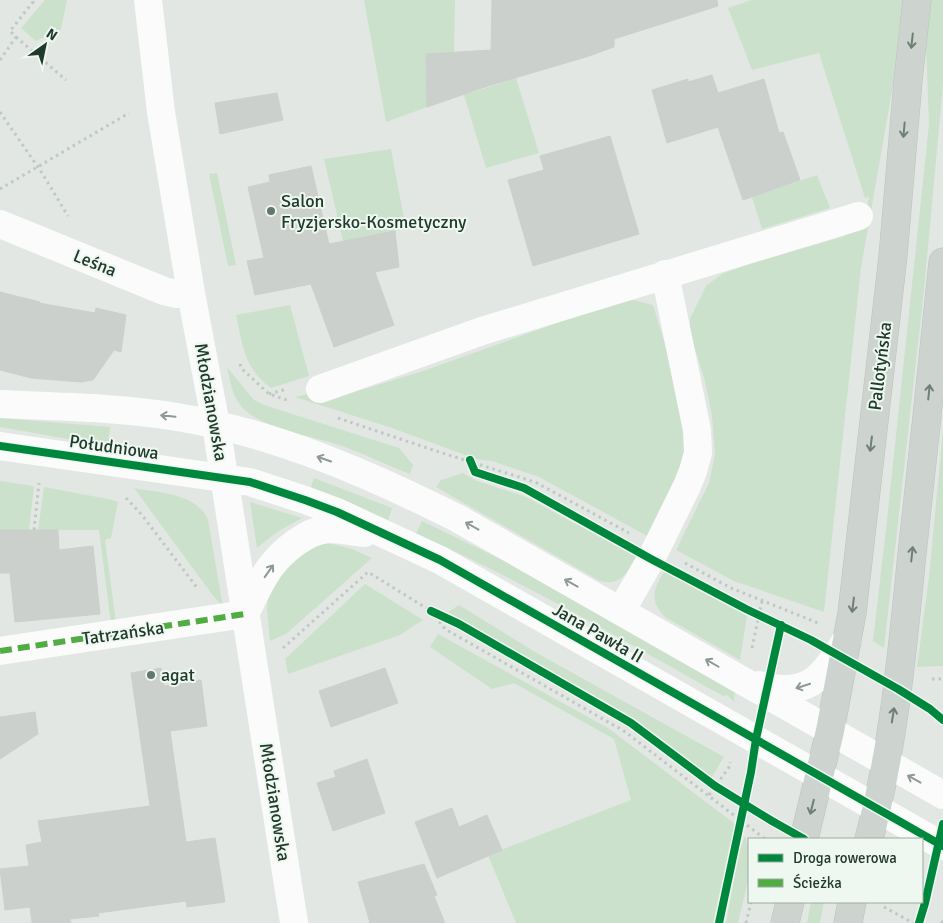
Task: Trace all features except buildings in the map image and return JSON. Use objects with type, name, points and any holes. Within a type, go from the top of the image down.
[{"type":"main road","name":"Pallotyńska","points":[[804,838],[830,731],[852,613],[893,256],[917,0]]},
{"type":"main road","points":[[869,838],[886,763],[900,669],[943,262]]},
{"type":"main road","points":[[786,923],[790,903]]},
{"type":"main road","points":[[848,923],[852,903]]},
{"type":"street","name":"Młodzianowska","points":[[148,0],[161,112],[191,293],[216,425],[294,923]]},
{"type":"street","points":[[320,389],[482,331],[859,216]]},
{"type":"street","name":"Leśna","points":[[0,224],[164,291],[176,294],[191,293]]},
{"type":"street","points":[[621,611],[657,548],[687,486],[698,453],[697,430],[665,274]]},
{"type":"street","name":"Południowa","points":[[0,404],[104,409],[176,416],[216,425]]},
{"type":"street","name":"Jana Pawła II","points":[[216,425],[260,437],[328,460],[395,488],[457,518],[943,795]]},
{"type":"street","name":"Południowa","points":[[0,446],[224,478]]},
{"type":"street","name":"Jana Pawła II","points":[[224,478],[250,482],[305,500],[395,538],[448,564],[877,807],[934,844]]},
{"type":"street","name":"Jana Pawła II","points":[[246,614],[270,568],[290,549],[316,531],[337,530],[395,538]]},
{"type":"street","name":"Tatrzańska","points":[[0,651],[246,614]]},
{"type":"street","points":[[746,682],[785,690],[802,687],[815,681],[829,667],[847,639]]},
{"type":"path","points":[[31,0],[33,2],[10,32],[66,80]]},
{"type":"path","points":[[0,60],[16,37]]},
{"type":"path","points":[[0,189],[135,109]]},
{"type":"path","points":[[0,112],[38,167],[97,264]]},
{"type":"path","points":[[436,451],[470,460],[535,482],[731,588],[816,622],[847,639]]},
{"type":"path","points":[[470,460],[475,472]]},
{"type":"path","points":[[34,530],[39,479]]},
{"type":"path","points":[[120,492],[142,515],[210,603],[216,619]]},
{"type":"path","points":[[252,656],[278,652],[368,572],[445,618]]},
{"type":"path","points":[[431,611],[445,629],[624,732],[764,838]]},
{"type":"path","points":[[752,612],[766,618]]},
{"type":"path","points":[[900,669],[915,678],[943,679]]},
{"type":"path","points":[[708,780],[723,790]]},
{"type":"path","points":[[738,831],[742,813]]},
{"type":"path","points":[[746,923],[751,903]]},
{"type":"path","points":[[880,904],[913,923]]},
{"type":"green space","points":[[45,0],[67,0],[61,29],[36,41],[21,28]]},
{"type":"green space","points":[[364,0],[455,0],[454,52],[426,54],[427,107],[386,122]]},
{"type":"green space","points":[[751,0],[908,0],[861,268],[824,612],[734,581],[676,550],[709,483],[715,454],[712,416],[705,381],[690,333],[690,319],[706,286],[722,274],[749,264],[842,237],[863,228],[869,197],[865,198],[819,53],[752,70],[728,8]]},
{"type":"green space","points":[[927,0],[943,0],[943,85],[924,290],[884,648],[873,641],[929,124],[926,46]]},
{"type":"green space","points":[[516,78],[539,153],[486,168],[464,95]]},
{"type":"green space","points":[[391,149],[406,229],[343,241],[324,159]]},
{"type":"green space","points":[[217,173],[236,265],[228,266],[209,174]]},
{"type":"green space","points":[[817,175],[830,208],[762,229],[752,197]]},
{"type":"green space","points":[[633,300],[653,305],[675,378],[687,449],[683,465],[651,538],[539,477],[492,461],[476,459],[392,428],[295,397],[308,394],[335,398],[423,371],[616,302]]},
{"type":"green space","points":[[290,305],[309,376],[271,388],[255,373],[246,356],[236,315]]},
{"type":"green space","points":[[227,367],[254,400],[264,405],[399,448],[413,465],[410,474],[348,448],[273,426],[249,414],[235,398]]},
{"type":"green space","points":[[0,418],[110,427],[108,446],[0,427]]},
{"type":"green space","points":[[943,430],[943,666],[917,667],[929,577]]},
{"type":"green space","points":[[463,473],[477,481],[526,497],[638,558],[626,574],[617,581],[605,582],[598,580],[436,487],[441,480]]},
{"type":"green space","points":[[314,478],[392,508],[388,521],[310,490]]},
{"type":"green space","points":[[0,481],[34,486],[29,530],[0,530]]},
{"type":"green space","points":[[44,487],[118,502],[111,538],[105,540],[116,623],[111,624],[99,530],[38,530]]},
{"type":"green space","points":[[134,488],[166,493],[186,499],[203,511],[208,520],[223,607],[214,597]]},
{"type":"green space","points":[[250,502],[302,518],[277,532],[257,548]]},
{"type":"green space","points":[[422,521],[525,571],[735,687],[734,702],[727,695],[723,696],[533,591],[416,534]]},
{"type":"green space","points":[[325,542],[352,549],[372,558],[286,634],[270,641],[267,609],[269,589],[289,558]]},
{"type":"green space","points":[[664,572],[747,616],[740,660],[665,617],[657,605],[654,595],[657,584]]},
{"type":"green space","points":[[365,584],[423,620],[400,635],[288,674],[285,659]]},
{"type":"green space","points":[[459,605],[535,652],[724,757],[711,778],[632,717],[448,612]]},
{"type":"green space","points":[[438,634],[608,728],[735,824],[713,923],[516,923],[488,855],[631,800],[614,739],[514,683],[492,689],[430,647]]},
{"type":"green space","points":[[745,836],[748,847],[746,891],[738,923],[726,923],[739,852]]},
{"type":"green space","points":[[811,903],[824,903],[820,923],[807,923]]},
{"type":"marked path","points":[[0,651],[245,614]]},
{"type":"cycle path","points":[[0,446],[250,482],[337,512],[440,560],[943,846]]},
{"type":"cycle path","points":[[470,460],[475,472],[524,488],[651,559],[746,609],[811,640],[898,689],[930,709],[943,720]]},
{"type":"cycle path","points":[[431,611],[459,624],[631,723],[715,786],[802,838]]},
{"type":"cycle path","points":[[719,923],[781,625]]},
{"type":"cycle path","points":[[919,923],[943,824]]},
{"type":"place","name":"Salon Fryzjersko-Kosmetyczny","points":[[271,211]]},
{"type":"place","name":"agat","points":[[151,675]]}]
